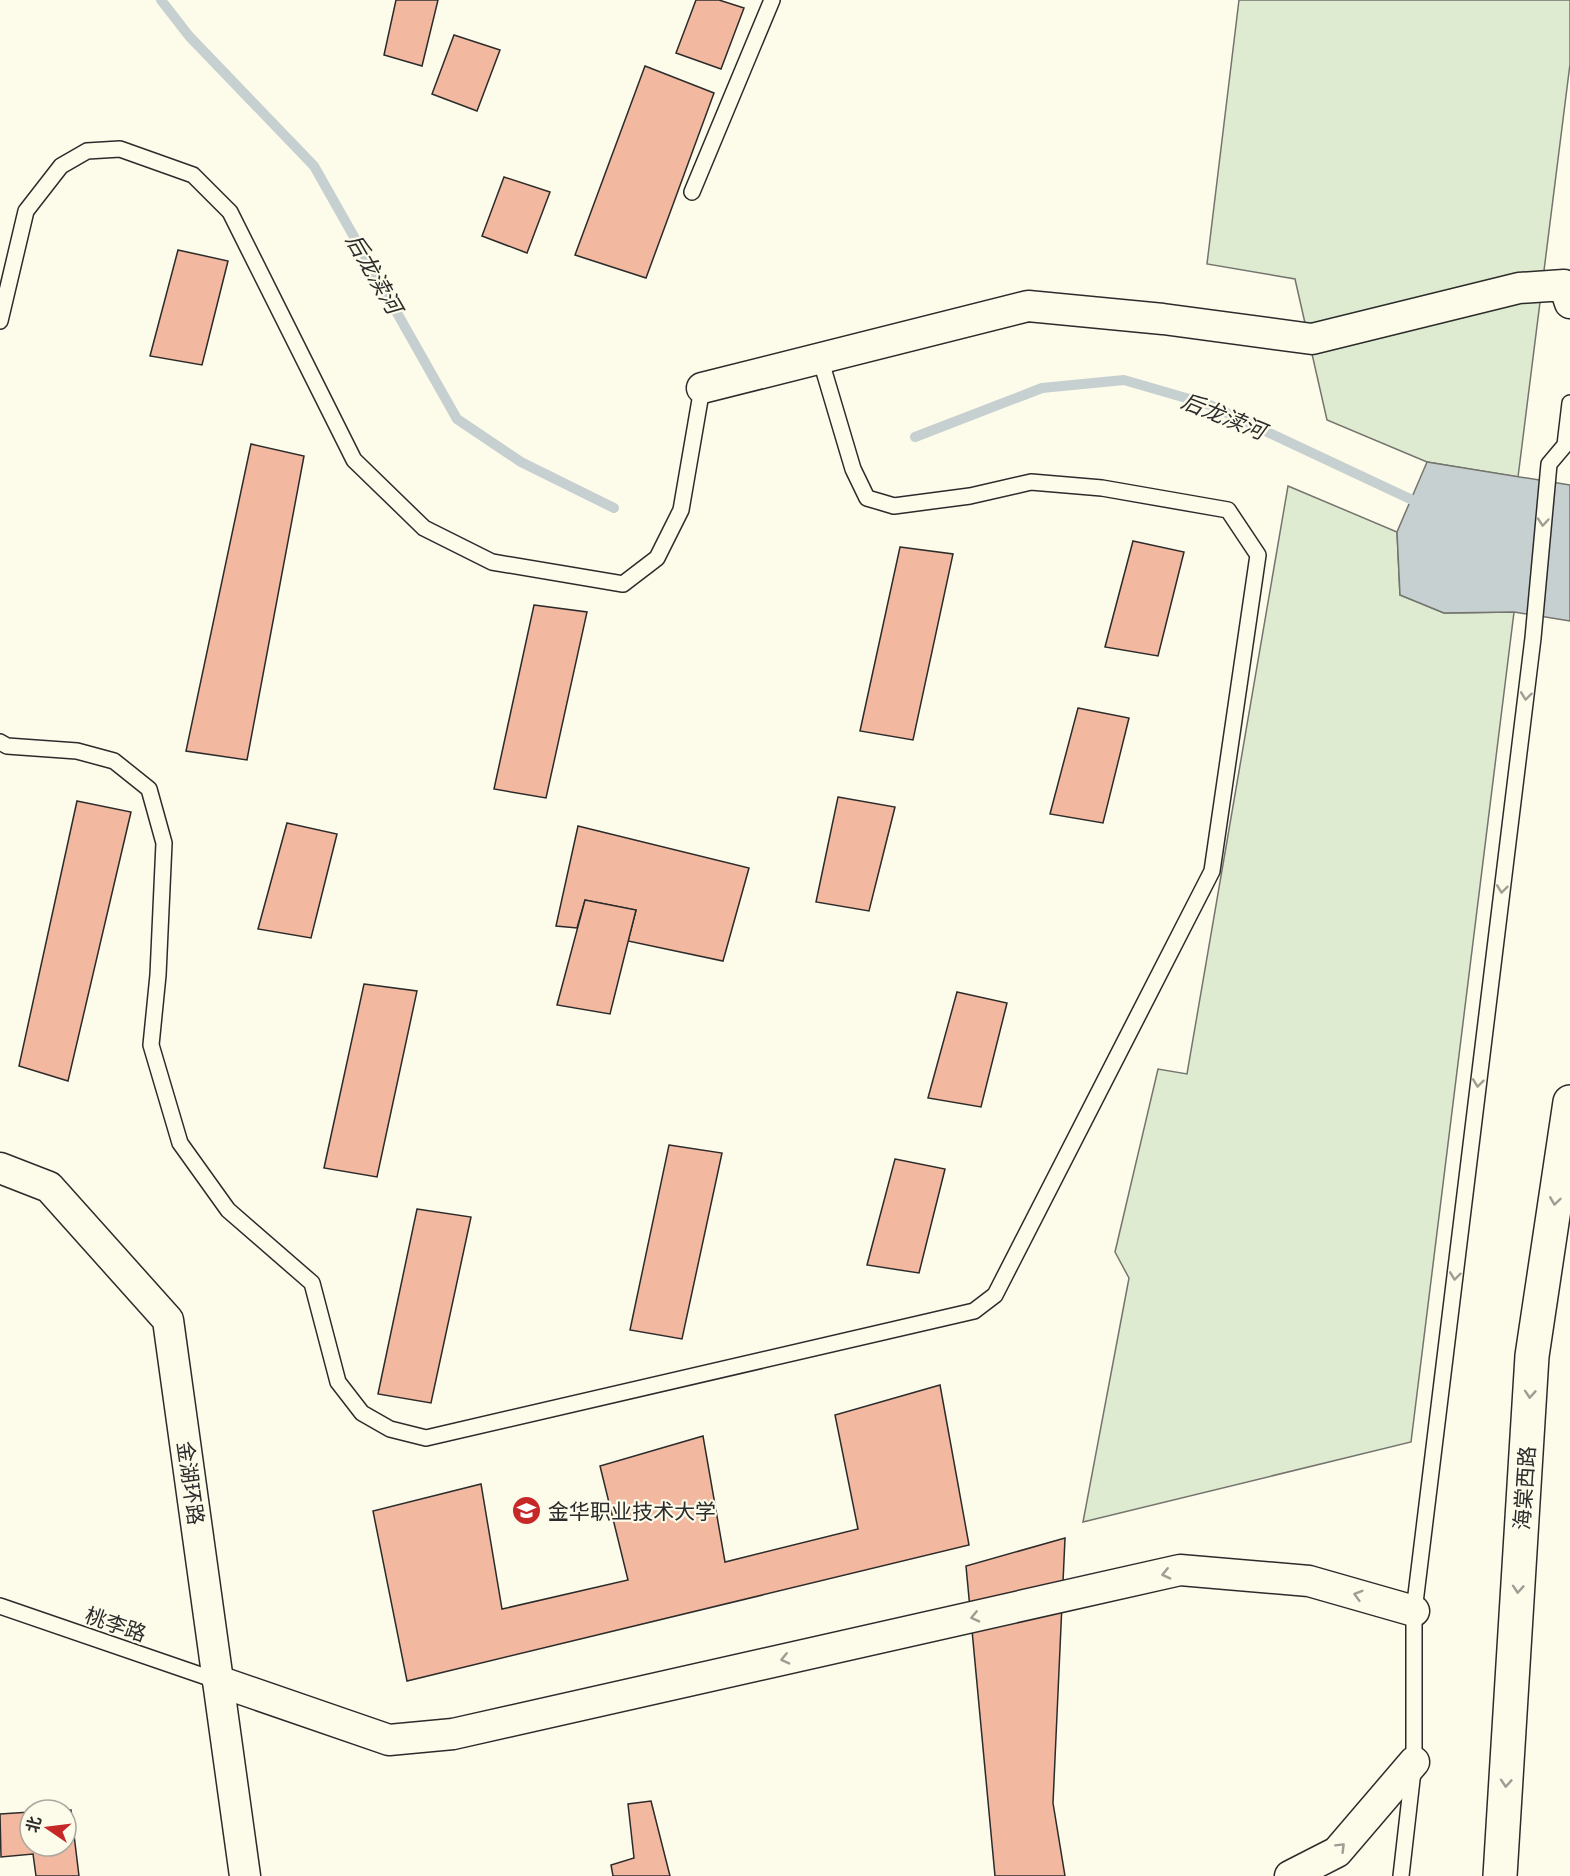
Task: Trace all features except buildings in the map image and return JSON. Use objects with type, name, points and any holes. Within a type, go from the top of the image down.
[{"type":"main road","name":"海棠西路","points":[[1500,1876],[1532,1356],[1570,1102]]},
{"type":"street","points":[[702,388],[1028,306],[1163,319],[1312,339],[1519,288],[1564,285],[1570,303]]},
{"type":"street","name":"金湖环路","points":[[0,1168],[49,1187],[168,1320],[245,1876]]},
{"type":"street","points":[[218,1681],[389,1740],[453,1734],[1180,1570],[1309,1581],[1414,1611]]},
{"type":"street","points":[[1290,1876],[1337,1852],[1414,1762]]},
{"type":"lane","points":[[692,192],[772,0]]},
{"type":"lane","points":[[0,321],[26,211],[61,166],[87,151],[120,149],[193,175],[230,212],[354,460],[424,528],[492,562],[623,584],[657,558],[681,510],[702,388]]},
{"type":"lane","points":[[0,742],[7,746],[77,752],[114,761],[149,789],[164,843],[159,963],[151,1046],[180,1143],[228,1210],[312,1283],[338,1382],[362,1413],[390,1429],[426,1438],[974,1311],[995,1295],[1212,871],[1258,555],[1228,510],[1102,488],[1031,482],[970,496],[894,506],[867,498],[853,469],[820,358]]},
{"type":"lane","points":[[1401,1876],[1414,1762],[1414,1611],[1533,638],[1549,464],[1565,446],[1570,403]]},
{"type":"lane","name":"桃李路","points":[[0,1606],[218,1681]]},
{"type":"green space","points":[[1239,0],[1570,0],[1570,64],[1518,477],[1427,462],[1327,420],[1295,279],[1207,264]]},
{"type":"green space","points":[[1288,486],[1397,532],[1400,595],[1444,613],[1514,612],[1411,1442],[1083,1522],[1129,1278],[1115,1252],[1158,1069],[1187,1074]]},
{"type":"shaded area","points":[[1427,462],[1570,485],[1570,621],[1514,612],[1444,613],[1400,595],[1397,532]]},
{"type":"waterway","name":"后龙渎河","points":[[161,0],[189,36],[314,166],[457,419],[521,462],[614,508]]},
{"type":"waterway","name":"后龙渎河","points":[[915,437],[1042,388],[1124,380],[1210,405],[1423,505]]},
{"type":"place","name":"金华职业技术大学","points":[[527,1511]]}]
